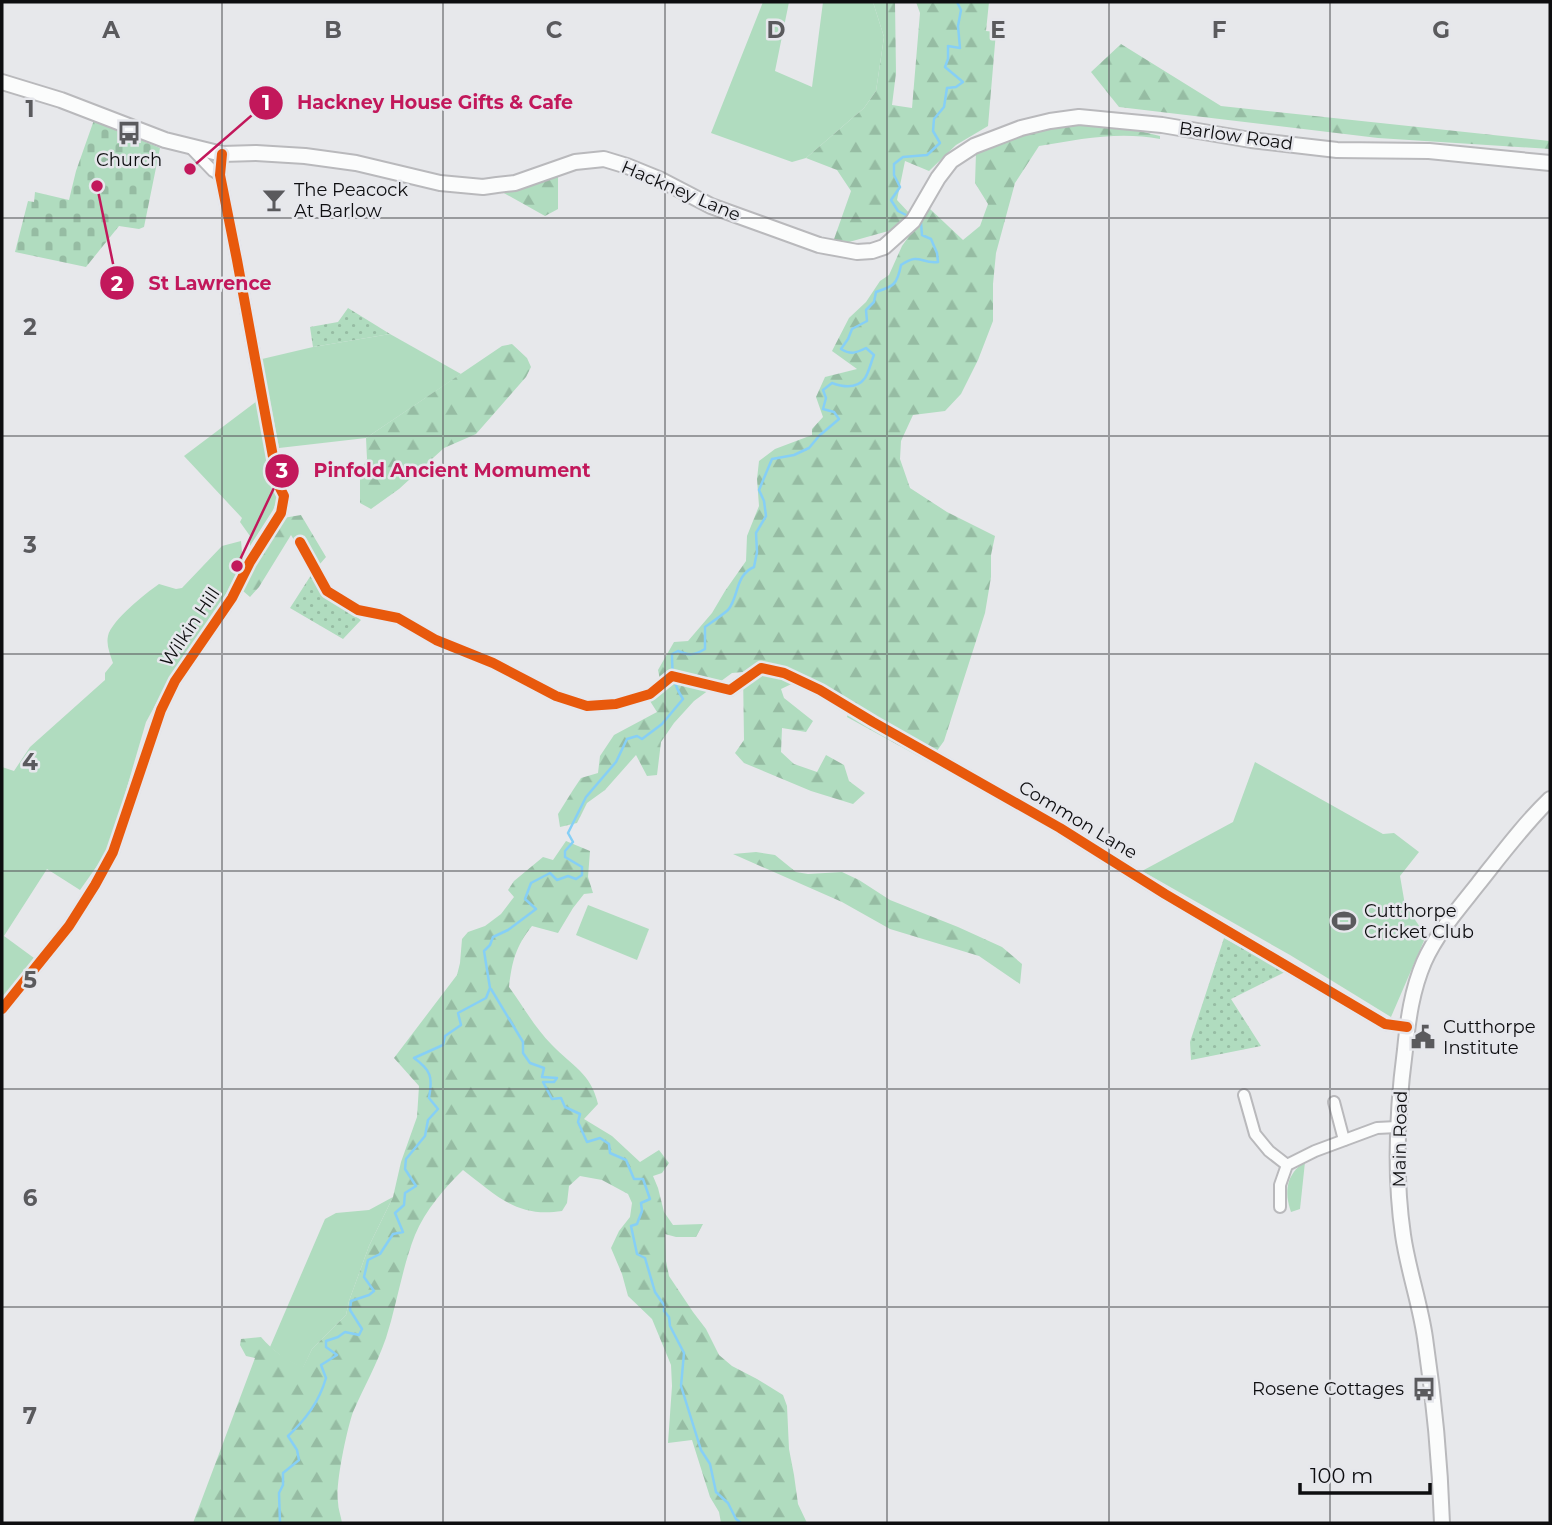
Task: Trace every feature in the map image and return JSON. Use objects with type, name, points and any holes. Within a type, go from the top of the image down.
[{"type":"main road","name":"Hackney Lane","points":[[2,82],[61,100],[165,140],[222,154],[305,156],[356,163],[440,183],[483,187],[515,183],[575,162],[604,159],[659,179],[711,206],[768,227],[819,245],[857,252],[884,247],[912,221],[938,178]]},
{"type":"main road","name":"Barlow Road","points":[[938,178],[951,161],[974,146],[1021,128],[1079,117],[1162,125],[1337,150],[1429,151],[1550,163]]},
{"type":"main road","name":"Main Road","points":[[1442,1523],[1441,1479],[1425,1338],[1403,1234],[1398,1190],[1397,1127],[1407,1027],[1413,992],[1425,960],[1439,935],[1499,857],[1550,799]]},
{"type":"street","points":[[189,146],[220,175]]},
{"type":"street","name":"Wilkin Hill","points":[[2,1009],[69,926],[95,885],[113,852],[161,710],[175,681],[232,598],[250,562],[281,513],[284,496],[278,484],[220,175],[222,154]]},
{"type":"street","name":"Common Lane","points":[[730,690],[761,668],[784,673],[820,690],[1060,828],[1165,894],[1385,1024],[1405,1045]]},
{"type":"street","name":"Common Lane","points":[[1385,1024],[1407,1027]]},
{"type":"street","points":[[1244,1095],[1255,1135],[1287,1165]]},
{"type":"street","points":[[1334,1102],[1344,1140]]},
{"type":"street","points":[[1280,1207],[1280,1185],[1287,1165],[1315,1151],[1377,1128],[1397,1127]]},
{"type":"green space","points":[[763,2],[789,2],[775,71],[812,87],[823,2],[873,2],[884,37],[876,91],[864,108],[806,158],[792,162],[711,133]]},
{"type":"green space","points":[[873,2],[895,2],[896,73],[892,105],[912,108],[920,13],[916,2],[989,2],[986,31],[996,32],[988,126],[956,145],[929,171],[905,161],[897,200],[911,215],[892,230],[849,242],[833,242],[851,191],[837,170],[806,158],[864,108],[876,91],[884,37]]},
{"type":"green space","points":[[1121,44],[1221,106],[1550,141],[1550,149],[1378,138],[1119,107],[1091,72]]},
{"type":"green space","points":[[94,120],[160,148],[144,227],[139,229],[119,226],[86,267],[15,252],[28,201],[34,202],[35,192],[69,200]]},
{"type":"green space","points":[[1077,124],[1115,125],[1160,136],[1160,139],[1115,136],[1039,146],[1015,183],[996,253],[993,321],[978,360],[961,394],[945,411],[913,415],[901,441],[900,459],[910,488],[947,512],[995,536],[985,613],[944,741],[929,762],[847,717],[851,701],[802,679],[781,689],[784,698],[813,721],[806,732],[782,728],[781,752],[794,764],[817,772],[826,755],[844,765],[849,781],[865,793],[853,804],[811,791],[744,763],[735,753],[744,740],[743,672],[732,673],[694,701],[674,723],[661,742],[657,775],[647,776],[636,755],[605,790],[587,803],[577,823],[560,827],[558,814],[581,778],[598,773],[600,756],[614,735],[657,712],[650,701],[662,689],[658,670],[674,642],[688,641],[712,613],[746,561],[747,536],[759,506],[759,461],[775,449],[812,435],[812,429],[823,417],[816,397],[825,377],[857,369],[832,351],[849,318],[866,302],[880,281],[889,275],[902,246],[929,208],[963,240],[980,226],[988,204],[975,183],[976,153],[1019,136]]},
{"type":"green space","points":[[558,173],[558,209],[545,216],[502,192]]},
{"type":"green space","points":[[348,308],[390,334],[313,347],[310,327],[338,322]]},
{"type":"green space","points":[[390,334],[461,374],[366,438],[279,448],[262,359]]},
{"type":"green space","points":[[512,344],[527,358],[531,367],[526,377],[476,434],[444,448],[399,489],[371,509],[360,503],[360,472],[367,459],[366,438],[502,346]]},
{"type":"green space","points":[[257,401],[280,494],[250,546],[250,536],[240,522],[242,518],[184,456]]},
{"type":"green space","points":[[301,515],[326,557],[313,572],[291,535],[250,597],[243,591],[283,518]]},
{"type":"green space","points":[[241,541],[243,562],[235,560],[230,567],[237,572],[223,600],[169,680],[146,722],[109,849],[80,890],[47,869],[4,936],[34,958],[4,999],[2,998],[2,767],[14,771],[30,747],[105,680],[105,673],[113,663],[108,636],[115,623],[130,608],[159,584],[182,588],[222,546]]},
{"type":"green space","points":[[313,572],[321,593],[361,620],[343,639],[290,608]]},
{"type":"green space","points":[[1255,762],[1383,834],[1394,833],[1419,852],[1400,876],[1405,905],[1426,936],[1391,1017],[1290,955],[1142,871],[1233,822]]},
{"type":"green space","points":[[566,841],[590,851],[588,877],[593,893],[584,894],[558,933],[532,926],[516,954],[509,987],[546,1038],[591,1085],[598,1104],[584,1119],[612,1136],[640,1162],[659,1150],[669,1163],[662,1173],[653,1176],[664,1212],[673,1225],[703,1224],[696,1237],[665,1234],[669,1276],[706,1329],[719,1355],[732,1366],[783,1395],[787,1406],[789,1449],[798,1504],[807,1523],[721,1523],[692,1440],[668,1443],[671,1365],[652,1319],[628,1296],[611,1248],[630,1217],[632,1203],[628,1194],[602,1180],[580,1176],[569,1186],[567,1203],[562,1211],[532,1211],[519,1208],[497,1196],[463,1170],[436,1200],[415,1235],[386,1338],[353,1412],[338,1483],[338,1505],[342,1523],[193,1523],[255,1358],[246,1356],[240,1345],[241,1339],[261,1337],[280,1354],[303,1367],[312,1349],[346,1315],[369,1246],[393,1197],[401,1162],[417,1117],[419,1086],[394,1058],[457,975],[462,939],[468,932],[485,926],[501,914],[514,897],[508,890],[514,881],[543,857],[553,860]]},
{"type":"green space","points":[[756,852],[775,855],[796,872],[842,872],[890,900],[1002,947],[1022,964],[1020,984],[979,956],[890,929],[842,902],[733,854]]},
{"type":"green space","points":[[588,905],[649,929],[637,960],[576,935]]},
{"type":"green space","points":[[1224,938],[1285,972],[1231,999],[1261,1046],[1191,1060],[1190,1042]]},
{"type":"green space","points":[[1305,1162],[1300,1209],[1291,1212],[1288,1184],[1294,1172]]},
{"type":"green space","points":[[393,1197],[369,1246],[346,1315],[312,1349],[303,1368],[285,1359],[270,1347],[325,1219],[336,1213],[369,1210]]},
{"type":"waterway","points":[[910,217],[898,211],[891,200],[900,187],[894,175],[894,164],[903,157],[927,155],[940,143],[933,131],[934,119],[944,107],[947,88],[956,87],[963,82],[945,67],[948,46],[960,48],[958,26],[961,10],[957,2]]},
{"type":"waterway","points":[[280,1523],[279,1493],[283,1485],[283,1473],[299,1460],[297,1450],[288,1436],[306,1417],[320,1395],[326,1378],[321,1365],[337,1355],[326,1347],[326,1341],[345,1332],[359,1335],[362,1329],[350,1310],[351,1301],[374,1291],[364,1277],[368,1260],[380,1254],[393,1234],[403,1232],[395,1213],[404,1205],[405,1193],[416,1186],[405,1169],[406,1159],[425,1136],[428,1120],[438,1109],[429,1098],[429,1075],[424,1066],[414,1058],[443,1045],[445,1036],[461,1025],[458,1013],[486,998],[490,988],[484,951],[493,937],[508,930],[536,909],[525,899],[531,883],[550,873],[557,880],[568,876],[576,879],[582,875],[582,867],[565,857],[565,851],[573,842],[568,833],[586,797],[616,762],[627,739],[637,736],[642,739],[662,724],[683,699],[674,678],[672,654],[678,651],[692,654],[705,649],[705,627],[728,610],[743,575],[754,567],[757,552],[756,533],[766,516],[759,490],[772,459],[794,455],[809,448],[839,419],[834,412],[823,409],[826,398],[823,390],[832,383],[850,386],[862,382],[865,378],[874,355],[866,348],[854,353],[841,349],[852,329],[867,321],[866,310],[874,302],[876,292],[894,284],[901,265],[907,261],[916,259],[938,262],[931,239],[922,235],[919,222]]},
{"type":"waterway","points":[[491,989],[523,1042],[523,1053],[530,1063],[544,1068],[542,1077],[557,1078],[554,1082],[543,1082],[552,1099],[561,1098],[565,1107],[580,1114],[578,1122],[587,1142],[600,1138],[609,1144],[610,1153],[626,1160],[634,1179],[643,1179],[650,1199],[641,1203],[642,1211],[637,1224],[631,1226],[637,1254],[645,1258],[655,1292],[664,1305],[670,1326],[684,1353],[681,1386],[701,1450],[710,1464],[716,1492],[728,1503],[741,1523]]},
{"type":"cycle path","points":[[2,1009],[69,926],[95,885],[113,852],[161,710],[175,681],[232,598],[250,562],[281,513],[284,496],[278,484],[220,175],[222,154]]},
{"type":"cycle path","points":[[300,542],[327,591],[358,610],[398,618],[436,640],[493,663],[556,696],[587,706],[616,704],[650,694],[672,676],[730,690],[761,668],[784,673],[820,690],[1060,828],[1165,894],[1385,1024],[1407,1027]]},
{"type":"place","name":"Church","points":[[129,133]]},
{"type":"place","name":"Hackney House Gifts & Cafe","points":[[190,169]]},
{"type":"place","name":"St Lawrence","points":[[97,186]]},
{"type":"place","name":"The Peacock At Barlow","points":[[274,200]]},
{"type":"place","name":"Pinfold Ancient Momument","points":[[237,566]]},
{"type":"place","name":"Cutthorpe Cricket Club","points":[[1344,921]]},
{"type":"place","name":"Cutthorpe Institute","points":[[1423,1037]]},
{"type":"place","name":"Rosene Cottages","points":[[1424,1389]]}]
